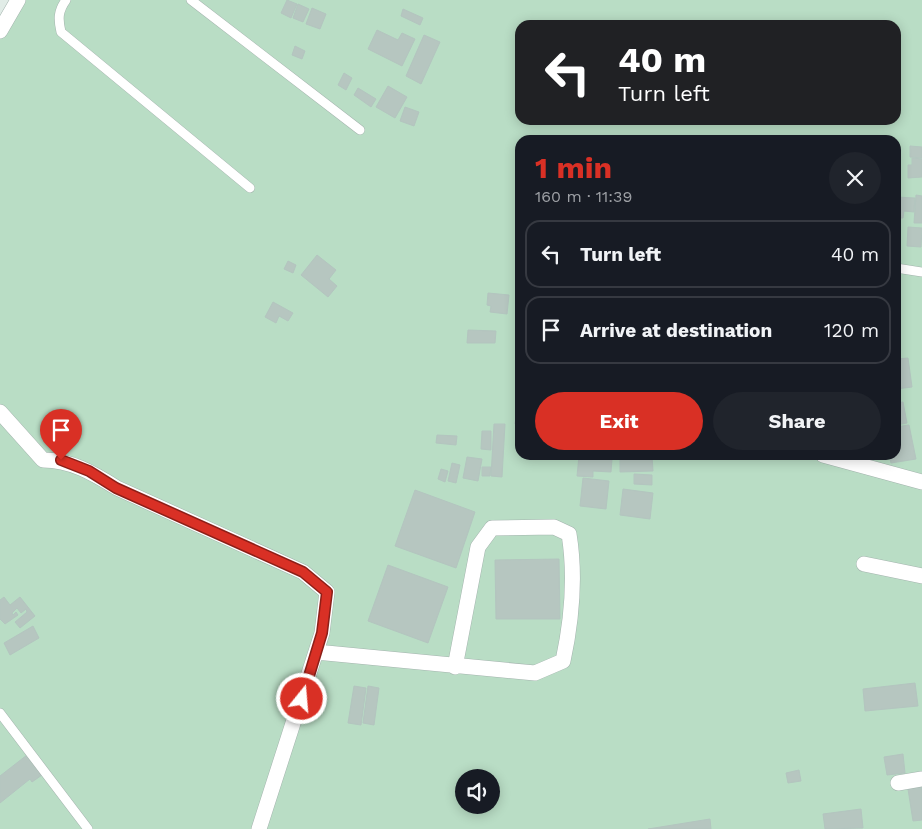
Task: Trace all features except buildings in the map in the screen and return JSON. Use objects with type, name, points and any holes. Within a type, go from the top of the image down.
[{"type":"street","points":[[0,31],[18,0]]},
{"type":"street","points":[[0,412],[43,460],[61,460],[89,471],[116,488],[303,572],[327,592],[322,633],[259,829]]},
{"type":"street","points":[[841,460],[922,482]]},
{"type":"street","points":[[316,652],[455,666],[535,674],[564,661],[572,616],[572,550],[569,534],[554,527],[492,528],[478,547],[455,666]]},
{"type":"street","points":[[864,564],[922,576]]},
{"type":"street","points":[[898,783],[922,779]]},
{"type":"lane","points":[[66,0],[60,8],[58,19],[61,32],[250,188]]},
{"type":"lane","points":[[191,0],[360,130]]},
{"type":"lane","points":[[901,269],[922,272]]},
{"type":"lane","points":[[0,713],[88,829]]},
{"type":"green space","points":[[15,0],[922,0],[922,829],[0,829],[0,27]]},
{"type":"route","points":[[61,460],[89,471],[116,488],[303,572],[327,592],[322,633],[302,699]]}]
